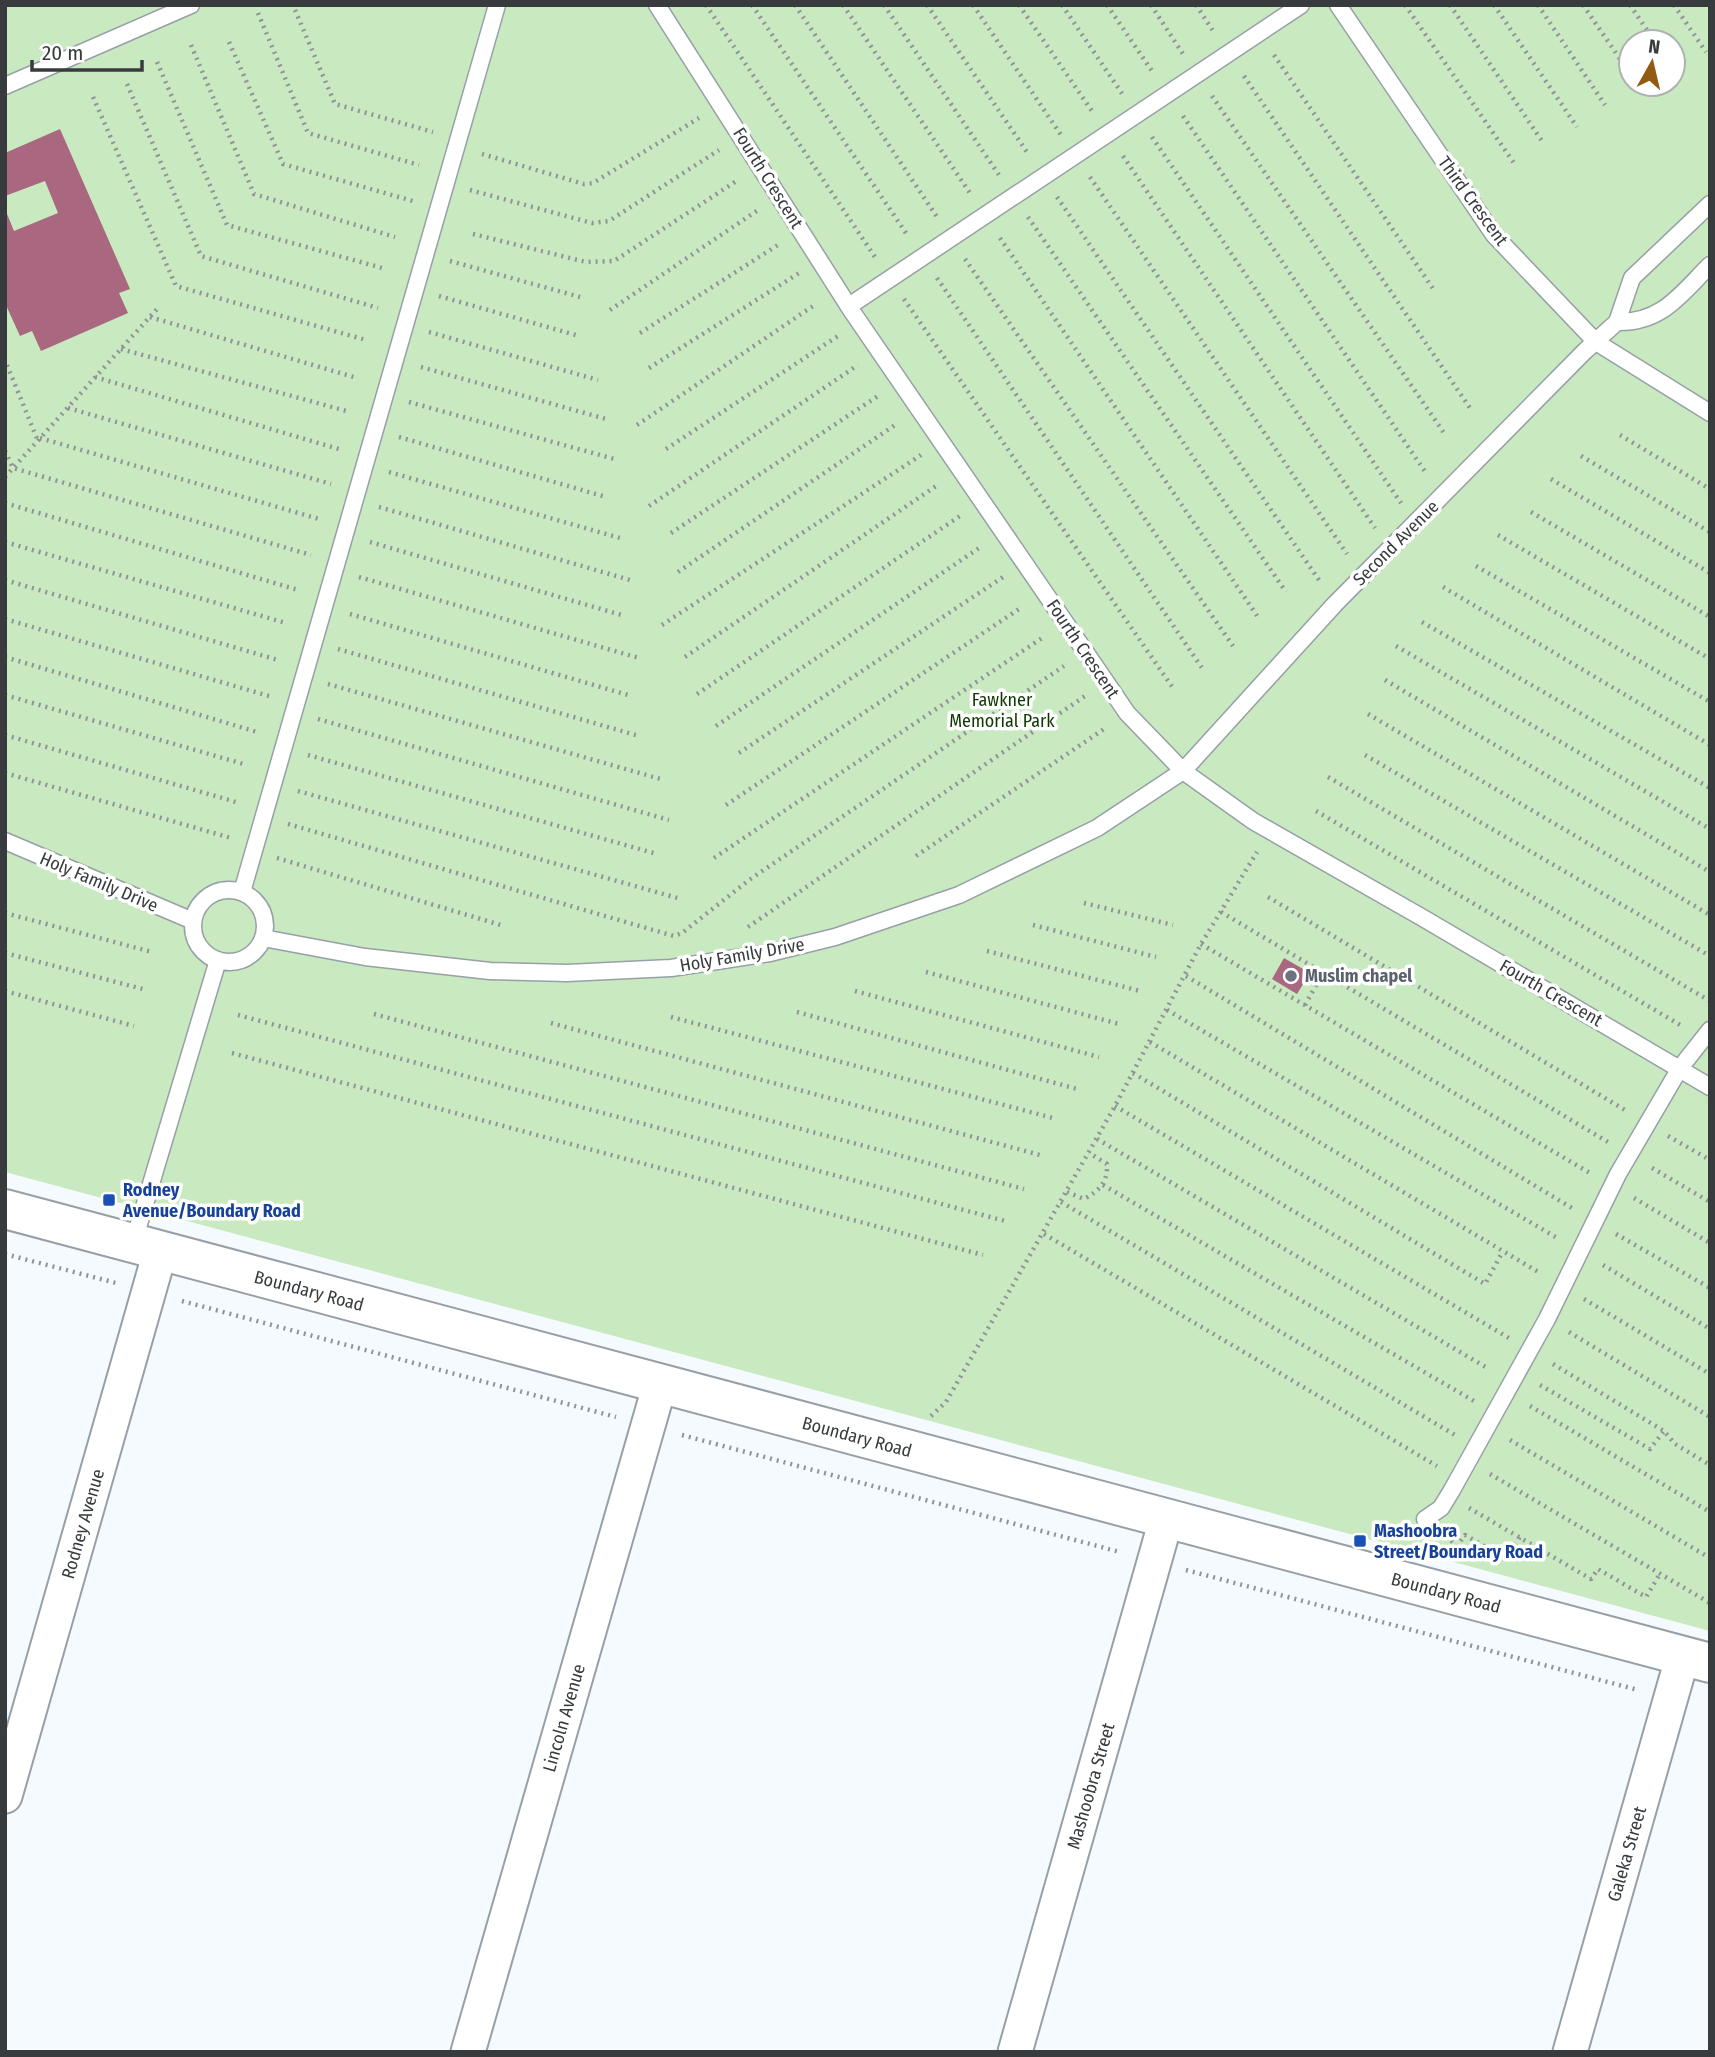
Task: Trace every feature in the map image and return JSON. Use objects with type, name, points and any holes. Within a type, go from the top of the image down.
[{"type":"main road","name":"Boundary Road","points":[[5,1209],[1166,1520],[1697,1659]]},
{"type":"street","name":"Rodney Avenue","points":[[5,1796],[149,1292],[147,1248]]},
{"type":"street","name":"Lincoln Avenue","points":[[468,2052],[660,1384]]},
{"type":"street","name":"Mashoobra Street","points":[[1015,2052],[1166,1520]]},
{"type":"street","name":"Galeka Street","points":[[1570,2052],[1671,1699],[1697,1659]]},
{"type":"lane","points":[[5,86],[191,5]]},
{"type":"lane","points":[[242,892],[497,5]]},
{"type":"lane","name":"Fourth Crescent","points":[[657,5],[837,289],[1085,652],[1127,713],[1183,771],[1270,830],[1710,1087]]},
{"type":"lane","points":[[849,306],[1301,5]]},
{"type":"lane","name":"Third Crescent","points":[[1338,5],[1494,235],[1595,342],[1710,413]]},
{"type":"lane","name":"Second Avenue","points":[[1183,771],[1335,604],[1617,322],[1632,278],[1710,204]]},
{"type":"lane","points":[[1617,322],[1637,322],[1668,308],[1710,265]]},
{"type":"lane","name":"Holy Family Drive","points":[[263,938],[365,957],[490,971],[567,973],[671,968],[770,953],[835,937],[959,895],[1097,828],[1183,771]]},
{"type":"lane","name":"Holy Family Drive","points":[[5,841],[193,921]]},
{"type":"lane","points":[[220,891],[242,892],[259,906],[265,927],[263,938],[250,956],[240,961],[218,960],[201,950],[193,931],[196,911],[210,895],[220,891]]},
{"type":"lane","points":[[147,1248],[218,960]]},
{"type":"lane","points":[[1425,1519],[1440,1508],[1473,1455],[1548,1319],[1629,1154],[1680,1068],[1706,1034]]},
{"type":"path","points":[[706,5],[890,280],[1172,688]]},
{"type":"path","points":[[752,5],[1202,668]]},
{"type":"path","points":[[795,5],[952,239],[1233,646]]},
{"type":"path","points":[[843,5],[1260,620]]},
{"type":"path","points":[[884,5],[1286,592]]},
{"type":"path","points":[[927,5],[1335,604]]},
{"type":"path","points":[[973,5],[1362,577]]},
{"type":"path","points":[[1019,5],[1390,549]]},
{"type":"path","points":[[1062,5],[1415,524]]},
{"type":"path","points":[[1107,5],[1442,496]]},
{"type":"path","points":[[1151,5],[1444,433]]},
{"type":"path","points":[[1196,5],[1470,408]]},
{"type":"path","points":[[1405,5],[1516,166]]},
{"type":"path","points":[[1450,5],[1544,144]]},
{"type":"path","points":[[1494,5],[1577,127]]},
{"type":"path","points":[[1538,5],[1605,105]]},
{"type":"path","points":[[1583,5],[1617,55]]},
{"type":"path","points":[[1630,5],[1646,28]]},
{"type":"path","points":[[1674,5],[1706,52]]},
{"type":"path","points":[[295,10],[335,104],[433,132]]},
{"type":"path","points":[[258,13],[309,133],[419,165]]},
{"type":"path","points":[[1259,33],[1434,290]]},
{"type":"path","points":[[229,42],[283,164],[438,209]]},
{"type":"path","points":[[191,46],[254,194],[395,237]]},
{"type":"path","points":[[157,62],[227,225],[386,269]]},
{"type":"path","points":[[127,84],[201,256],[378,308]]},
{"type":"path","points":[[93,97],[176,286],[366,340]]},
{"type":"path","points":[[456,146],[584,184],[593,183],[720,105]]},
{"type":"path","points":[[446,183],[599,223],[608,221],[741,136]]},
{"type":"path","points":[[473,234],[586,262],[614,261],[759,165]]},
{"type":"path","points":[[610,310],[779,196]]},
{"type":"path","points":[[640,333],[801,231]]},
{"type":"path","points":[[425,254],[580,297]]},
{"type":"path","points":[[649,368],[819,260]]},
{"type":"path","points":[[415,289],[579,336]]},
{"type":"path","points":[[637,425],[837,289]]},
{"type":"path","points":[[5,477],[157,309]]},
{"type":"path","points":[[150,317],[357,378]]},
{"type":"path","points":[[666,449],[859,322]]},
{"type":"path","points":[[405,325],[598,380]]},
{"type":"path","points":[[121,349],[350,412]]},
{"type":"path","points":[[649,506],[879,351]]},
{"type":"path","points":[[395,359],[606,419]]},
{"type":"path","points":[[7,365],[39,439]]},
{"type":"path","points":[[95,377],[342,450]]},
{"type":"path","points":[[671,533],[900,381]]},
{"type":"path","points":[[385,396],[618,460]]},
{"type":"path","points":[[68,408],[331,484]]},
{"type":"path","points":[[678,572],[919,409]]},
{"type":"path","points":[[375,430],[606,497]]},
{"type":"path","points":[[1620,435],[1710,489]]},
{"type":"path","points":[[39,439],[320,519]]},
{"type":"path","points":[[662,625],[941,442]]},
{"type":"path","points":[[5,451],[13,468],[311,555]]},
{"type":"path","points":[[1581,456],[1710,532]]},
{"type":"path","points":[[365,465],[620,538]]},
{"type":"path","points":[[685,657],[961,470]]},
{"type":"path","points":[[1551,479],[1710,573]]},
{"type":"path","points":[[355,500],[630,580]]},
{"type":"path","points":[[697,694],[982,501]]},
{"type":"path","points":[[5,503],[298,590]]},
{"type":"path","points":[[1531,512],[1710,617]]},
{"type":"path","points":[[716,726],[1003,532]]},
{"type":"path","points":[[345,535],[625,616]]},
{"type":"path","points":[[1498,535],[1710,659]]},
{"type":"path","points":[[5,542],[286,623]]},
{"type":"path","points":[[739,753],[1024,563]]},
{"type":"path","points":[[1476,566],[1710,702]]},
{"type":"path","points":[[335,570],[639,658]]},
{"type":"path","points":[[5,580],[278,660]]},
{"type":"path","points":[[1443,587],[1710,744]]},
{"type":"path","points":[[726,805],[1044,592]]},
{"type":"path","points":[[324,606],[628,695]]},
{"type":"path","points":[[5,620],[269,696]]},
{"type":"path","points":[[714,858],[1065,622]]},
{"type":"path","points":[[1422,622],[1710,788]]},
{"type":"path","points":[[314,642],[639,736]]},
{"type":"path","points":[[1396,646],[1710,829]]},
{"type":"path","points":[[264,817],[674,936],[682,933],[749,880],[1085,652]]},
{"type":"path","points":[[5,657],[257,732]]},
{"type":"path","points":[[304,677],[664,780]]},
{"type":"path","points":[[1385,680],[1710,872]]},
{"type":"path","points":[[748,927],[1106,682]]},
{"type":"path","points":[[5,695],[247,765]]},
{"type":"path","points":[[294,712],[669,820]]},
{"type":"path","points":[[916,856],[1127,713]]},
{"type":"path","points":[[1368,714],[1710,915]]},
{"type":"path","points":[[5,735],[236,802]]},
{"type":"path","points":[[284,748],[657,854]]},
{"type":"path","points":[[1364,755],[1710,956]]},
{"type":"path","points":[[5,773],[504,926]]},
{"type":"path","points":[[1328,776],[1710,1001]]},
{"type":"path","points":[[274,784],[681,899]]},
{"type":"path","points":[[1316,810],[1706,1034]]},
{"type":"path","points":[[913,1451],[925,1419],[947,1402],[1097,1139],[1201,944],[1270,830]]},
{"type":"path","points":[[1268,897],[1710,1160]]},
{"type":"path","points":[[1084,903],[1173,925]]},
{"type":"path","points":[[1221,912],[1710,1202]]},
{"type":"path","points":[[5,913],[152,952]]},
{"type":"path","points":[[1033,925],[1156,957]]},
{"type":"path","points":[[1201,944],[1710,1243]]},
{"type":"path","points":[[987,951],[1140,991]]},
{"type":"path","points":[[5,953],[143,989]]},
{"type":"path","points":[[926,972],[1119,1024]]},
{"type":"path","points":[[1305,1005],[1323,973]]},
{"type":"path","points":[[1186,976],[1595,1222],[1710,1288]]},
{"type":"path","points":[[5,991],[134,1026]]},
{"type":"path","points":[[855,991],[1099,1057]]},
{"type":"path","points":[[1167,1010],[1710,1329]]},
{"type":"path","points":[[797,1012],[1077,1088]]},
{"type":"path","points":[[374,1014],[1024,1189]]},
{"type":"path","points":[[238,1015],[1005,1221]]},
{"type":"path","points":[[671,1017],[1053,1118]]},
{"type":"path","points":[[551,1023],[1040,1154]]},
{"type":"path","points":[[1150,1042],[1710,1374]]},
{"type":"path","points":[[232,1053],[983,1255]]},
{"type":"path","points":[[1133,1073],[1485,1284],[1503,1251]]},
{"type":"path","points":[[1115,1106],[1531,1350],[1664,1431],[1675,1444],[1710,1465]]},
{"type":"path","points":[[1097,1139],[1513,1383],[1710,1511]]},
{"type":"path","points":[[1067,1192],[1084,1199],[1096,1193],[1103,1185],[1108,1172],[1107,1164],[1089,1153]]},
{"type":"path","points":[[1103,1185],[1492,1421],[1710,1558]]},
{"type":"path","points":[[1061,1202],[1710,1603]]},
{"type":"path","points":[[1043,1234],[1459,1479]]},
{"type":"path","points":[[5,1254],[1671,1699]]},
{"type":"path","points":[[1548,1319],[1710,1417]]},
{"type":"path","points":[[1513,1383],[1650,1449],[1664,1431]]},
{"type":"path","points":[[1448,1496],[1591,1579],[1598,1569],[1646,1597],[1660,1574]]},
{"type":"path","points":[[1425,1519],[1457,1546],[1465,1535],[1505,1558],[1520,1537]]},
{"type":"green space","name":"Fawkner Memorial Park","points":[[5,5],[1710,5],[1710,1631],[5,1172]]},
{"type":"building","points":[[60,129],[130,289],[119,293],[128,313],[41,351],[32,331],[20,336],[5,303],[5,209],[14,231],[58,213],[45,181],[5,196],[5,153]]},
{"type":"building","name":"Muslim chapel","points":[[1284,958],[1310,973],[1297,994],[1272,979]]},
{"type":"place","name":"Muslim chapel","points":[[1291,976]]},
{"type":"place","name":"Rodney Avenue/Boundary Road","points":[[109,1200]]},
{"type":"place","name":"Mashoobra Street/Boundary Road","points":[[1360,1541]]}]
